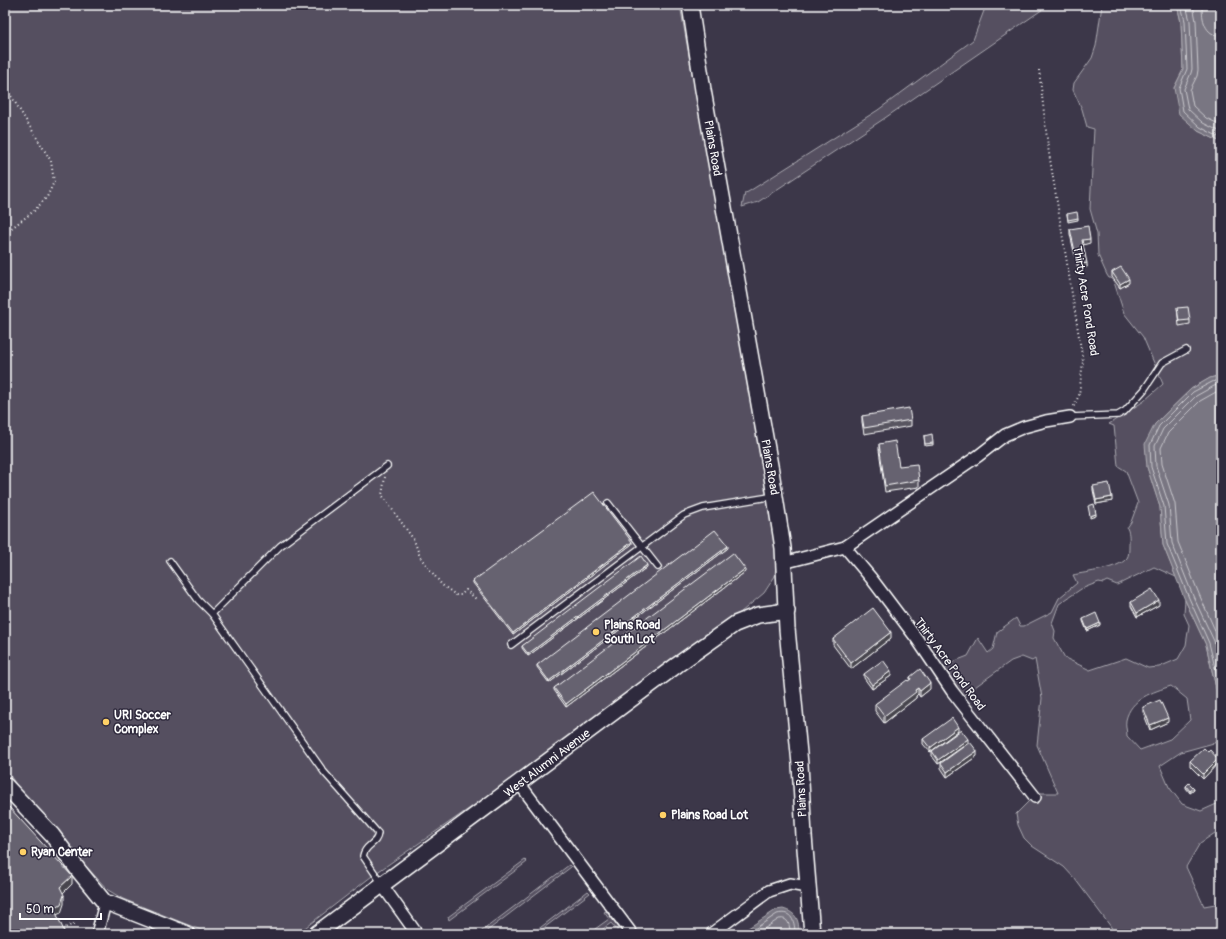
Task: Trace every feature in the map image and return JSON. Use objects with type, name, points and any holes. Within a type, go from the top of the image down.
[{"type":"street","name":"Plains Road","points":[[690,5],[703,90],[775,496],[782,548],[800,764],[807,887],[812,934]]},
{"type":"street","points":[[783,563],[845,547],[978,456],[1005,435],[1024,427],[1070,416]]},
{"type":"street","name":"Thirty Acre Pond Road","points":[[845,547],[917,639],[952,691],[1034,797]]},
{"type":"street","name":"West Alumni Avenue","points":[[316,934],[734,624],[758,615],[787,611]]},
{"type":"street","points":[[519,784],[632,934]]},
{"type":"street","points":[[5,785],[52,835],[79,872],[105,903],[111,904],[186,934]]},
{"type":"street","points":[[711,934],[769,891],[790,884],[807,887]]},
{"type":"street","points":[[382,885],[417,934]]},
{"type":"street","points":[[97,934],[105,903]]},
{"type":"lane","points":[[1070,416],[1118,415],[1125,411],[1144,390],[1162,362],[1186,350]]},
{"type":"lane","points":[[212,614],[280,546],[387,466]]},
{"type":"lane","points":[[511,645],[684,515],[703,508],[775,496]]},
{"type":"lane","points":[[608,502],[658,567]]},
{"type":"lane","points":[[170,561],[198,600],[212,614],[324,772],[378,833],[376,840],[366,848],[363,856],[382,885]]},
{"type":"path","name":"Thirty Acre Pond Road","points":[[1039,70],[1048,147],[1083,362],[1080,395],[1070,416]]},
{"type":"path","points":[[5,86],[51,161],[54,182],[47,197],[34,211],[5,232]]},
{"type":"path","points":[[387,466],[382,495],[414,540],[420,557],[442,585],[456,595],[460,595],[466,590],[476,599]]},
{"type":"path","points":[[60,930],[74,924]]},
{"type":"shaded area","points":[[5,5],[680,5],[777,551],[775,576],[764,593],[677,665],[376,873],[297,934],[211,934],[123,899],[108,890],[57,835],[21,792],[5,768]]},
{"type":"shaded area","points":[[984,5],[1049,5],[882,120],[758,202],[742,207],[745,193],[878,110],[973,40],[985,8]]},
{"type":"shaded area","points":[[1102,5],[1177,5],[1181,22],[1183,70],[1174,88],[1198,131],[1221,142],[1221,375],[1210,378],[1191,389],[1155,424],[1147,467],[1160,507],[1163,545],[1176,577],[1154,567],[1117,585],[1107,581],[1103,583],[1099,582],[1081,589],[1059,604],[1052,623],[1055,631],[1054,638],[1065,658],[1090,670],[1126,658],[1148,668],[1159,667],[1178,659],[1186,645],[1189,625],[1184,614],[1185,600],[1206,645],[1221,709],[1221,741],[1181,752],[1160,766],[1169,787],[1182,804],[1201,811],[1221,802],[1221,829],[1200,843],[1186,867],[1204,906],[1221,903],[1221,934],[1114,934],[1111,927],[1075,879],[1064,867],[1032,846],[1024,838],[1018,825],[1016,814],[1037,793],[1058,793],[1037,745],[1042,698],[1035,659],[1032,661],[1022,657],[1011,661],[961,697],[942,672],[955,661],[968,656],[978,638],[988,653],[993,649],[997,632],[1016,618],[1020,626],[1024,626],[1052,612],[1059,598],[1077,583],[1073,575],[1102,570],[1117,565],[1127,558],[1129,551],[1129,532],[1127,528],[1131,522],[1138,503],[1126,471],[1118,466],[1114,426],[1109,424],[1144,401],[1163,384],[1143,337],[1124,313],[1114,282],[1107,275],[1098,255],[1097,234],[1090,209],[1094,129],[1087,127],[1082,109],[1073,90],[1074,83],[1092,58],[1096,46]],"holes":[[[1171,686],[1187,699],[1190,720],[1170,739],[1140,750],[1127,736],[1126,720],[1129,712],[1133,706],[1144,697]]]},
{"type":"shaded area","points":[[1217,5],[1221,5],[1221,39]]},
{"type":"shaded area","points":[[525,860],[527,862],[449,920],[448,917]]},
{"type":"shaded area","points":[[569,865],[571,867],[483,934],[478,934]]},
{"type":"shaded area","points":[[588,891],[590,893],[536,934],[532,934]]},
{"type":"shaded area","points":[[606,911],[619,928],[617,930],[611,923],[596,934],[588,934],[609,919],[604,912]]},
{"type":"water","points":[[1177,5],[1217,5],[1221,39],[1221,142],[1198,131],[1179,114],[1174,88],[1183,70],[1181,22]]},
{"type":"water","points":[[1221,375],[1221,709],[1206,645],[1185,600],[1163,545],[1160,507],[1147,467],[1145,444],[1155,424],[1191,389],[1210,378]]},
{"type":"water","points":[[783,909],[794,915],[798,921],[799,934],[739,934],[776,910]]},
{"type":"building","points":[[1077,212],[1078,218],[1068,220],[1067,214]]},
{"type":"building","points":[[1088,226],[1090,239],[1082,240],[1087,263],[1078,265],[1070,229]]},
{"type":"building","points":[[1121,267],[1129,279],[1120,284],[1112,272]]},
{"type":"building","points":[[1188,307],[1190,320],[1179,321],[1177,308]]},
{"type":"building","points":[[909,408],[911,420],[864,428],[862,416]]},
{"type":"building","points":[[932,434],[933,443],[925,444],[924,436]]},
{"type":"building","points":[[895,441],[899,466],[917,464],[919,480],[885,486],[879,444]]},
{"type":"building","points":[[1109,483],[1112,497],[1096,500],[1093,486]]},
{"type":"building","points":[[594,492],[632,542],[513,633],[473,581]]},
{"type":"building","points":[[1094,504],[1096,514],[1090,516],[1088,506]]},
{"type":"building","points":[[715,530],[728,546],[549,681],[537,665]]},
{"type":"building","points":[[733,553],[745,569],[566,704],[554,688]]},
{"type":"building","points":[[641,556],[647,565],[528,654],[522,646]]},
{"type":"building","points":[[1152,589],[1159,600],[1137,613],[1131,602]]},
{"type":"building","points":[[873,608],[891,632],[851,663],[833,639]]},
{"type":"building","points":[[1096,613],[1100,623],[1087,629],[1083,619]]},
{"type":"building","points":[[883,660],[891,671],[872,685],[864,674]]},
{"type":"building","points":[[920,669],[930,683],[920,691],[918,688],[915,690],[916,692],[884,716],[875,704],[907,680],[908,681],[911,679],[910,677]]},
{"type":"building","points":[[1160,700],[1168,718],[1150,725],[1143,707]]},
{"type":"building","points":[[952,718],[958,727],[930,748],[923,739]]},
{"type":"building","points":[[961,730],[968,739],[938,760],[932,751]]},
{"type":"building","points":[[970,742],[977,751],[947,772],[941,763]]},
{"type":"building","points":[[1204,748],[1208,752],[1210,750],[1218,759],[1203,774],[1190,761]]},
{"type":"building","points":[[1189,783],[1194,788],[1190,791],[1186,786]]},
{"type":"building","name":"Ryan Center","points":[[9,807],[72,876],[60,887],[64,895],[61,904],[54,908],[64,931],[63,934],[5,934],[5,810]]},
{"type":"building","points":[[1221,870],[1221,879],[1218,871]]},
{"type":"place","name":"Plains Road South Lot","points":[[596,632]]},
{"type":"place","name":"URI Soccer Complex","points":[[106,722]]},
{"type":"place","name":"Plains Road Lot","points":[[663,815]]},
{"type":"place","name":"Ryan Center","points":[[23,852]]}]
